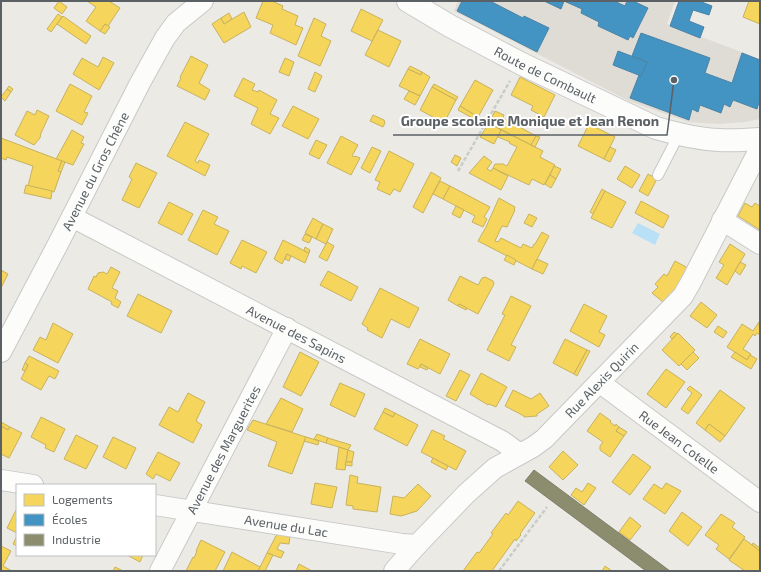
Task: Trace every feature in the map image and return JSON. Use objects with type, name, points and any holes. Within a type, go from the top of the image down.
[{"type":"street","name":"Avenue du Gros Chêne","points":[[1,352],[140,83],[176,23],[203,1]]},
{"type":"street","name":"Route de Combault","points":[[409,1],[450,26],[520,63],[656,128],[698,138],[718,140],[760,139]]},
{"type":"street","name":"Rue Alexis Quirin","points":[[394,571],[466,494],[495,468],[533,447],[544,439],[682,296],[760,148]]},
{"type":"street","name":"Avenue des Sapins","points":[[72,217],[502,441],[520,454]]},
{"type":"street","points":[[722,220],[760,244]]},
{"type":"street","name":"Avenue des Marguerites","points":[[160,571],[287,328]]},
{"type":"street","name":"Rue Jean Cotelle","points":[[599,382],[760,502]]},
{"type":"street","points":[[1,480],[27,484]]},
{"type":"street","name":"Avenue du Lac","points":[[156,505],[402,544],[418,545]]},
{"type":"lane","points":[[658,175],[679,134]]},
{"type":"path","points":[[458,171],[520,63]]},
{"type":"path","points":[[499,571],[547,507]]},
{"type":"shaded area","points":[[458,1],[675,1],[667,24],[760,59],[760,119],[719,124],[688,122],[629,101],[454,11]]},
{"type":"water","points":[[638,223],[660,234],[655,245],[632,233]]},
{"type":"building: Logements","points":[[59,1],[67,7],[62,14],[54,8]]},
{"type":"building: Logements","points":[[87,1],[109,1],[120,8],[108,26],[105,24],[100,31],[86,21],[96,7]]},
{"type":"building: Logements","points":[[263,1],[272,1],[283,6],[282,9],[298,16],[295,25],[303,28],[296,45],[270,33],[273,25],[256,18]]},
{"type":"building: Logements","points":[[749,1],[760,1],[760,24],[743,17]]},
{"type":"building: Logements","points":[[361,9],[383,20],[372,41],[351,31]]},
{"type":"building: Logements","points":[[244,12],[251,27],[224,43],[212,24],[221,18],[224,24]]},
{"type":"building: Logements","points":[[229,13],[232,19],[224,24],[221,18]]},
{"type":"building: Logements","points":[[58,14],[62,17],[51,32],[47,29]]},
{"type":"building: Logements","points":[[63,16],[91,36],[86,44],[57,24]]},
{"type":"building: Logements","points":[[314,18],[326,24],[321,36],[331,41],[320,66],[298,56]]},
{"type":"building: Logements","points":[[105,24],[110,27],[105,34],[100,31]]},
{"type":"building: Logements","points":[[378,30],[401,41],[389,67],[365,55]]},
{"type":"building: Logements","points":[[191,56],[208,65],[199,83],[210,90],[205,100],[177,86]]},
{"type":"building: Logements","points":[[103,57],[114,63],[99,90],[73,74],[82,58],[98,67]]},
{"type":"building: Logements","points":[[285,58],[294,62],[289,76],[279,72]]},
{"type":"building: Logements","points":[[410,66],[422,72],[421,75],[408,69]]},
{"type":"building: Logements","points":[[408,69],[421,75],[422,72],[430,77],[420,96],[399,86]]},
{"type":"building: Logements","points":[[315,72],[322,76],[315,92],[308,89]]},
{"type":"building: Logements","points":[[520,77],[555,95],[544,117],[531,110],[533,106],[511,95]]},
{"type":"building: Logements","points":[[243,78],[255,84],[252,90],[258,92],[259,90],[277,100],[270,114],[279,118],[270,134],[251,124],[258,108],[234,96]]},
{"type":"building: Logements","points":[[475,80],[493,90],[478,117],[460,106]]},
{"type":"building: Logements","points":[[70,84],[92,96],[84,112],[88,113],[82,125],[56,111]]},
{"type":"building: Logements","points":[[434,84],[458,97],[456,100],[432,87]]},
{"type":"building: Logements","points":[[9,86],[13,89],[11,92],[7,89]]},
{"type":"building: Logements","points":[[432,87],[456,100],[444,123],[420,110]]},
{"type":"building: Logements","points":[[7,89],[11,92],[5,101],[1,97]]},
{"type":"building: Logements","points":[[409,91],[420,96],[415,105],[404,99]]},
{"type":"building: Logements","points":[[293,106],[319,119],[308,139],[282,126]]},
{"type":"building: Logements","points":[[460,106],[478,117],[476,120],[458,110]]},
{"type":"building: Logements","points":[[37,110],[49,116],[40,138],[34,145],[15,135],[27,111],[35,115]]},
{"type":"building: Logements","points":[[495,111],[504,115],[503,118],[536,136],[531,145],[489,123]]},
{"type":"building: Logements","points":[[373,115],[384,120],[385,123],[383,127],[370,121]]},
{"type":"building: Logements","points":[[185,122],[209,134],[195,161],[198,163],[199,160],[210,165],[205,176],[167,156]]},
{"type":"building: Logements","points":[[489,123],[501,130],[494,144],[480,137]]},
{"type":"building: Logements","points":[[589,124],[615,137],[604,159],[578,146]]},
{"type":"building: Logements","points":[[72,130],[84,137],[81,143],[84,144],[73,165],[56,159]]},
{"type":"building: Logements","points":[[501,130],[543,151],[540,157],[555,165],[544,185],[532,179],[529,185],[493,168],[495,164],[503,164],[507,166],[517,147],[498,137]]},
{"type":"building: Logements","points":[[341,136],[358,145],[352,156],[360,158],[351,175],[327,163]]},
{"type":"building: Logements","points":[[536,136],[540,137],[535,147],[531,145]]},
{"type":"building: Logements","points":[[1,138],[62,161],[58,171],[61,172],[54,192],[28,186],[33,166],[7,157],[6,160],[1,158]]},
{"type":"building: Logements","points":[[316,140],[327,145],[319,159],[309,154]]},
{"type":"building: Logements","points":[[372,147],[381,151],[370,173],[361,168]]},
{"type":"building: Logements","points":[[610,147],[616,150],[610,162],[604,159]]},
{"type":"building: Logements","points":[[389,151],[414,164],[400,192],[394,189],[390,195],[377,189],[380,182],[375,180]]},
{"type":"building: Logements","points":[[455,155],[461,158],[457,166],[451,162]]},
{"type":"building: Logements","points":[[484,156],[492,162],[487,169],[491,171],[493,168],[508,176],[501,190],[469,173]]},
{"type":"building: Logements","points":[[62,161],[65,162],[61,172],[58,171]]},
{"type":"building: Logements","points":[[136,163],[157,173],[139,208],[122,200],[132,179],[129,177]]},
{"type":"building: Logements","points":[[554,166],[561,169],[556,179],[550,175]]},
{"type":"building: Logements","points":[[625,166],[640,175],[632,188],[617,179]]},
{"type":"building: Logements","points":[[431,172],[441,178],[423,213],[413,207]]},
{"type":"building: Logements","points":[[648,174],[657,179],[648,196],[639,191]]},
{"type":"building: Logements","points":[[550,175],[556,179],[551,188],[545,184]]},
{"type":"building: Logements","points":[[440,181],[450,186],[443,199],[433,194]]},
{"type":"building: Logements","points":[[26,185],[52,191],[51,199],[24,193]]},
{"type":"building: Logements","points":[[450,186],[490,207],[484,217],[487,219],[483,227],[472,222],[475,216],[443,199]]},
{"type":"building: Logements","points":[[602,189],[605,191],[594,214],[590,212]]},
{"type":"building: Logements","points":[[605,191],[626,202],[612,228],[591,218]]},
{"type":"building: Logements","points":[[499,198],[515,207],[515,210],[507,227],[502,226],[495,241],[498,242],[501,238],[521,248],[523,244],[532,248],[542,232],[549,236],[532,269],[478,241]]},
{"type":"building: Logements","points":[[641,201],[669,216],[663,228],[635,213]]},
{"type":"building: Logements","points":[[169,202],[193,214],[182,235],[158,223]]},
{"type":"building: Logements","points":[[745,203],[752,207],[755,203],[760,206],[760,230],[738,216]]},
{"type":"building: Logements","points":[[456,206],[464,210],[460,218],[452,214]]},
{"type":"building: Logements","points":[[203,210],[218,217],[214,224],[229,231],[217,255],[188,240]]},
{"type":"building: Logements","points":[[529,214],[537,218],[532,227],[524,223]]},
{"type":"building: Logements","points":[[313,218],[323,224],[316,239],[305,233]]},
{"type":"building: Logements","points":[[323,224],[333,229],[326,244],[316,239]]},
{"type":"building: Logements","points":[[305,234],[312,237],[309,243],[302,240]]},
{"type":"building: Logements","points":[[242,240],[267,252],[256,273],[242,266],[241,269],[230,263]]},
{"type":"building: Logements","points":[[283,240],[309,253],[305,263],[287,254],[282,264],[274,259]]},
{"type":"building: Logements","points":[[327,242],[334,246],[327,261],[319,257]]},
{"type":"building: Logements","points":[[730,244],[745,254],[727,285],[716,278],[724,265],[719,262]]},
{"type":"building: Logements","points":[[305,247],[310,250],[309,253],[304,251]]},
{"type":"building: Logements","points":[[287,254],[291,256],[289,261],[285,259]]},
{"type":"building: Logements","points":[[507,255],[516,260],[514,265],[504,260]]},
{"type":"building: Logements","points":[[537,259],[548,264],[543,274],[532,269]]},
{"type":"building: Logements","points":[[675,261],[688,268],[681,283],[663,302],[652,293],[658,287],[655,284],[664,274],[667,276]]},
{"type":"building: Logements","points":[[740,262],[746,265],[740,275],[735,271]]},
{"type":"building: Logements","points":[[111,267],[120,272],[112,288],[118,291],[115,298],[121,302],[118,308],[111,304],[112,302],[88,289],[94,276],[96,277],[98,273],[103,272],[107,274]]},
{"type":"building: Logements","points":[[1,270],[8,274],[1,288]]},
{"type":"building: Logements","points":[[328,271],[358,287],[351,301],[320,285]]},
{"type":"building: Logements","points":[[460,276],[478,285],[482,278],[485,277],[493,281],[494,284],[478,314],[459,304],[458,306],[448,300]]},
{"type":"building: Logements","points":[[380,288],[419,308],[409,328],[391,319],[382,338],[367,330],[368,328],[362,324]]},
{"type":"building: Logements","points":[[138,294],[172,311],[161,333],[127,316]]},
{"type":"building: Logements","points":[[511,296],[531,306],[511,345],[516,347],[509,361],[487,350],[505,315],[502,314]]},
{"type":"building: Logements","points":[[701,302],[717,315],[707,328],[690,316]]},
{"type":"building: Logements","points":[[459,304],[467,308],[466,310],[458,306]]},
{"type":"building: Logements","points":[[584,304],[607,316],[599,332],[605,335],[599,347],[570,331]]},
{"type":"building: Logements","points":[[759,322],[760,335],[757,333],[755,336],[753,334],[743,349],[751,354],[747,360],[727,347],[742,324],[753,331]]},
{"type":"building: Logements","points":[[53,323],[73,334],[58,363],[33,350],[40,337],[46,340]]},
{"type":"building: Logements","points":[[718,326],[727,332],[723,338],[714,332]]},
{"type":"building: Logements","points":[[674,332],[677,334],[672,339],[670,337]]},
{"type":"building: Logements","points":[[678,333],[695,350],[679,366],[662,350]]},
{"type":"building: Logements","points":[[420,339],[450,354],[440,374],[421,364],[418,369],[407,364]]},
{"type":"building: Logements","points":[[565,339],[587,350],[574,374],[553,363]]},
{"type":"building: Logements","points":[[587,350],[590,351],[577,376],[574,374]]},
{"type":"building: Logements","points":[[300,352],[319,362],[301,396],[283,387]]},
{"type":"building: Logements","points":[[693,352],[699,358],[687,370],[681,364]]},
{"type":"building: Logements","points":[[735,352],[747,360],[750,355],[757,359],[751,369],[731,357]]},
{"type":"building: Logements","points":[[29,356],[59,371],[55,379],[49,376],[41,390],[21,379],[28,365],[25,363]]},
{"type":"building: Logements","points":[[25,363],[28,365],[25,371],[22,370]]},
{"type":"building: Logements","points":[[421,364],[428,368],[427,370],[420,367]]},
{"type":"building: Logements","points":[[666,369],[685,382],[666,408],[647,394]]},
{"type":"building: Logements","points":[[460,370],[470,375],[456,401],[446,396]]},
{"type":"building: Logements","points":[[481,373],[507,387],[496,407],[489,404],[488,405],[470,394]]},
{"type":"building: Logements","points":[[340,383],[365,394],[355,417],[330,405]]},
{"type":"building: Logements","points":[[690,386],[702,395],[688,414],[681,409],[692,393],[687,389]]},
{"type":"building: Logements","points":[[513,390],[531,399],[540,393],[549,406],[537,414],[537,416],[524,417],[505,406]]},
{"type":"building: Logements","points":[[720,390],[745,408],[725,436],[709,424],[705,430],[696,423]]},
{"type":"building: Logements","points":[[188,393],[205,402],[196,421],[202,425],[193,443],[159,425],[169,407],[178,412]]},
{"type":"building: Logements","points":[[281,398],[303,409],[292,432],[266,424]]},
{"type":"building: Logements","points":[[385,408],[395,413],[393,417],[383,412]]},
{"type":"building: Logements","points":[[383,412],[393,417],[395,413],[418,425],[407,446],[374,429]]},
{"type":"building: Logements","points":[[600,413],[615,426],[616,424],[619,427],[616,431],[624,436],[610,457],[600,450],[600,446],[603,442],[587,431]]},
{"type":"building: Logements","points":[[41,417],[65,429],[54,452],[45,448],[46,445],[31,437]]},
{"type":"building: Logements","points":[[253,420],[306,437],[292,474],[268,466],[277,442],[247,430]]},
{"type":"building: Logements","points":[[1,422],[10,427],[8,430],[1,426]]},
{"type":"building: Logements","points":[[709,424],[725,436],[720,442],[705,430]]},
{"type":"building: Logements","points":[[1,426],[8,430],[10,427],[22,433],[9,458],[1,454]]},
{"type":"building: Logements","points":[[619,427],[627,432],[624,436],[616,431]]},
{"type":"building: Logements","points":[[432,430],[445,436],[443,439],[466,451],[456,470],[421,452]]},
{"type":"building: Logements","points":[[317,434],[328,438],[326,443],[314,439]]},
{"type":"building: Logements","points":[[76,435],[98,446],[86,469],[64,459]]},
{"type":"building: Logements","points":[[113,437],[136,448],[126,469],[103,457]]},
{"type":"building: Logements","points":[[306,437],[319,441],[318,445],[304,441]]},
{"type":"building: Logements","points":[[328,438],[351,445],[348,450],[326,443]]},
{"type":"building: Logements","points":[[339,447],[348,450],[345,470],[336,469]]},
{"type":"building: Logements","points":[[348,450],[354,452],[352,462],[346,462]]},
{"type":"building: Logements","points":[[563,451],[578,465],[563,480],[549,467]]},
{"type":"building: Logements","points":[[158,452],[180,463],[170,481],[156,474],[153,479],[146,474]]},
{"type":"building: Logements","points":[[633,454],[651,467],[630,495],[612,482]]},
{"type":"building: Logements","points":[[433,458],[448,466],[446,470],[431,462]]},
{"type":"building: Logements","points":[[346,462],[352,462],[352,466],[345,465]]},
{"type":"building: Logements","points":[[350,475],[358,477],[357,483],[381,487],[377,512],[353,509],[353,506],[346,505]]},
{"type":"building: Logements","points":[[315,483],[337,487],[332,508],[311,504]]},
{"type":"building: Logements","points":[[588,483],[596,488],[584,505],[571,495],[576,488],[582,492]]},
{"type":"building: Logements","points":[[666,483],[681,491],[665,514],[643,499],[654,484],[662,489]]},
{"type":"building: Logements","points":[[418,484],[431,496],[417,511],[401,516],[390,514],[393,496],[404,498]]},
{"type":"building: Logements","points":[[518,501],[535,513],[520,534],[521,535],[516,541],[515,539],[492,571],[463,571],[477,552],[479,553],[493,534],[491,533],[506,513],[508,515]]},
{"type":"building: Logements","points":[[16,510],[16,532],[7,528]]},
{"type":"building: Logements","points":[[682,512],[702,527],[688,546],[669,531]]},
{"type":"building: Logements","points":[[721,514],[735,523],[732,527],[745,537],[729,559],[716,549],[719,545],[705,535]]},
{"type":"building: Logements","points":[[630,517],[641,526],[630,540],[619,532]]},
{"type":"building: Logements","points":[[277,534],[290,536],[289,544],[280,543],[277,549],[284,552],[281,558],[267,553]]},
{"type":"building: Logements","points":[[16,538],[16,546],[13,544]]},
{"type":"building: Logements","points":[[744,539],[760,551],[760,571],[745,571],[729,560]]},
{"type":"building: Logements","points":[[201,540],[225,552],[215,571],[186,571],[193,557],[194,558]]},
{"type":"building: Logements","points":[[753,543],[760,548],[760,551],[752,545]]},
{"type":"building: Logements","points":[[1,546],[11,551],[3,566],[12,571],[1,571]]},
{"type":"building: Logements","points":[[232,552],[260,567],[258,571],[223,571]]},
{"type":"building: Logements","points":[[267,553],[273,555],[265,571],[258,571]]},
{"type":"building: Logements","points":[[129,556],[143,556],[140,562]]},
{"type":"building: Logements","points":[[299,564],[312,571],[296,571]]},
{"type":"building: Logements","points":[[605,566],[612,571],[602,571]]},
{"type":"building: Logements","points":[[115,567],[123,571],[113,571]]},
{"type":"building: Écoles","points":[[462,1],[490,1],[523,18],[524,16],[549,28],[537,52],[457,11]]},
{"type":"building: Écoles","points":[[544,1],[564,1],[561,9]]},
{"type":"building: Écoles","points":[[564,1],[614,1],[625,6],[627,1],[633,1],[648,8],[633,38],[630,36],[628,40],[598,26],[599,22],[581,13],[582,9]]},
{"type":"building: Écoles","points":[[679,1],[699,1],[712,6],[709,15],[693,10],[689,21],[704,27],[700,38],[670,26]]},
{"type":"building: Écoles","points":[[641,33],[710,58],[705,73],[732,83],[742,53],[760,60],[760,99],[757,109],[733,100],[730,107],[724,104],[721,113],[700,105],[698,112],[692,109],[689,120],[630,98],[639,75],[641,76],[647,62],[632,56]]},
{"type":"building: Écoles","points":[[618,51],[647,62],[641,76],[613,65]]},
{"type":"building: Industrie","points":[[534,470],[670,571],[646,571],[525,481]]},
{"type":"place","name":"Groupe scolaire Monique et Jean Renon","points":[[674,80]]}]
